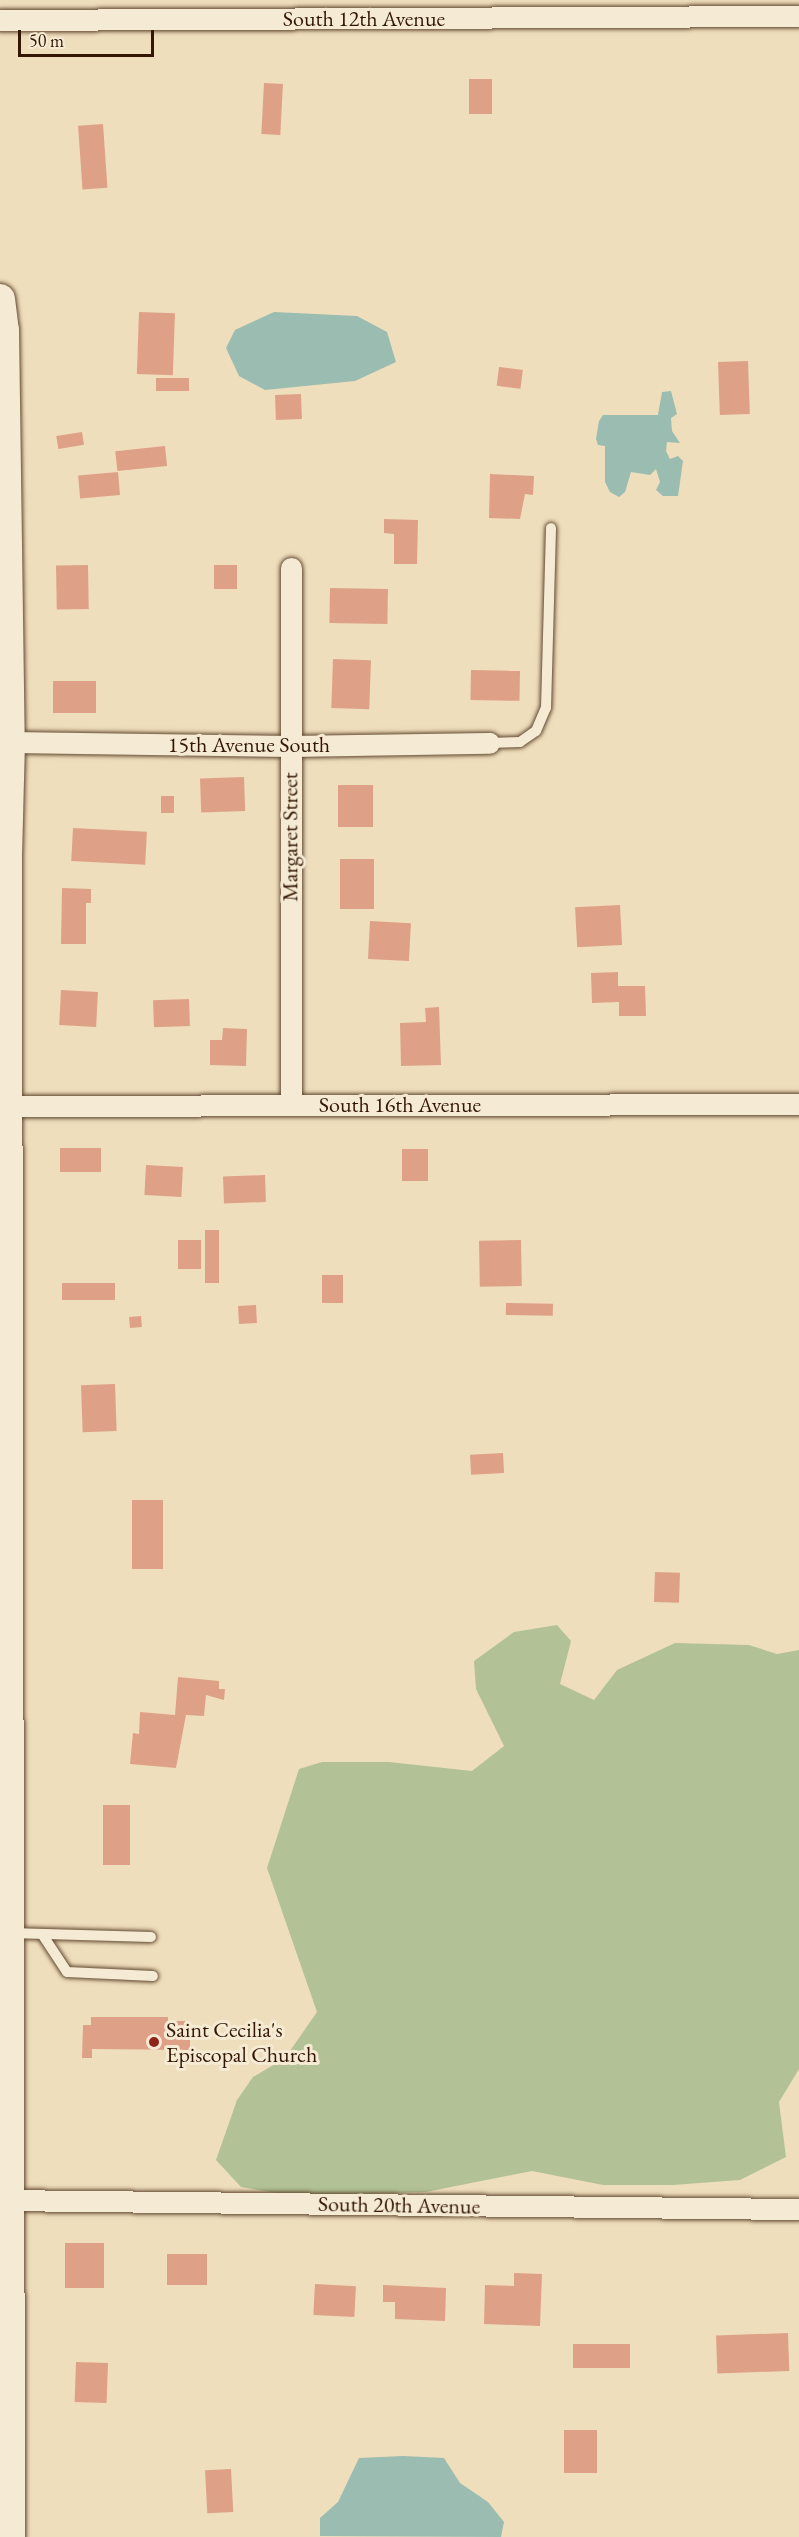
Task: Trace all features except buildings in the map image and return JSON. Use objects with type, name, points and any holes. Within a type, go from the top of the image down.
[{"type":"street","name":"South 12th Avenue","points":[[0,20],[799,16]]},
{"type":"street","points":[[0,299],[4,342],[10,742],[3,855],[4,1383],[10,1933],[5,2200],[10,2537]]},
{"type":"street","name":"Margaret Street","points":[[291,568],[291,1105]]},
{"type":"street","name":"15th Avenue South","points":[[10,742],[290,746],[489,743]]},
{"type":"street","name":"South 16th Avenue","points":[[4,1106],[799,1104]]},
{"type":"street","name":"South 20th Avenue","points":[[5,2200],[799,2209]]},
{"type":"lane","points":[[489,743],[519,742],[536,731],[546,708],[551,528]]},
{"type":"lane","points":[[10,1933],[151,1937]]},
{"type":"lane","points":[[42,1934],[67,1972],[153,1976]]},
{"type":"green space","points":[[557,1625],[571,1641],[560,1684],[594,1700],[617,1670],[675,1643],[749,1645],[777,1654],[799,1650],[799,2069],[779,2102],[786,2157],[740,2180],[673,2185],[603,2185],[532,2171],[426,2192],[294,2196],[241,2187],[216,2160],[237,2100],[253,2077],[285,2058],[317,2012],[267,1868],[299,1769],[322,1762],[389,1762],[472,1771],[504,1746],[476,1689],[474,1661],[514,1632]]},
{"type":"water","points":[[274,312],[357,316],[387,332],[396,362],[355,381],[265,390],[239,376],[226,348],[235,330]]},
{"type":"water","points":[[671,391],[677,414],[671,418],[672,431],[680,443],[667,442],[666,451],[670,459],[678,456],[683,461],[678,496],[663,496],[656,490],[660,482],[656,469],[650,475],[631,472],[625,492],[619,497],[610,492],[605,482],[605,446],[598,445],[596,439],[599,421],[603,415],[658,415],[662,392]]},
{"type":"water","points":[[403,2456],[444,2458],[460,2483],[488,2502],[504,2522],[501,2537],[320,2536],[320,2518],[338,2502],[359,2458]]},
{"type":"place","name":"Saint Cecilia's Episcopal Church","points":[[154,2042]]}]
